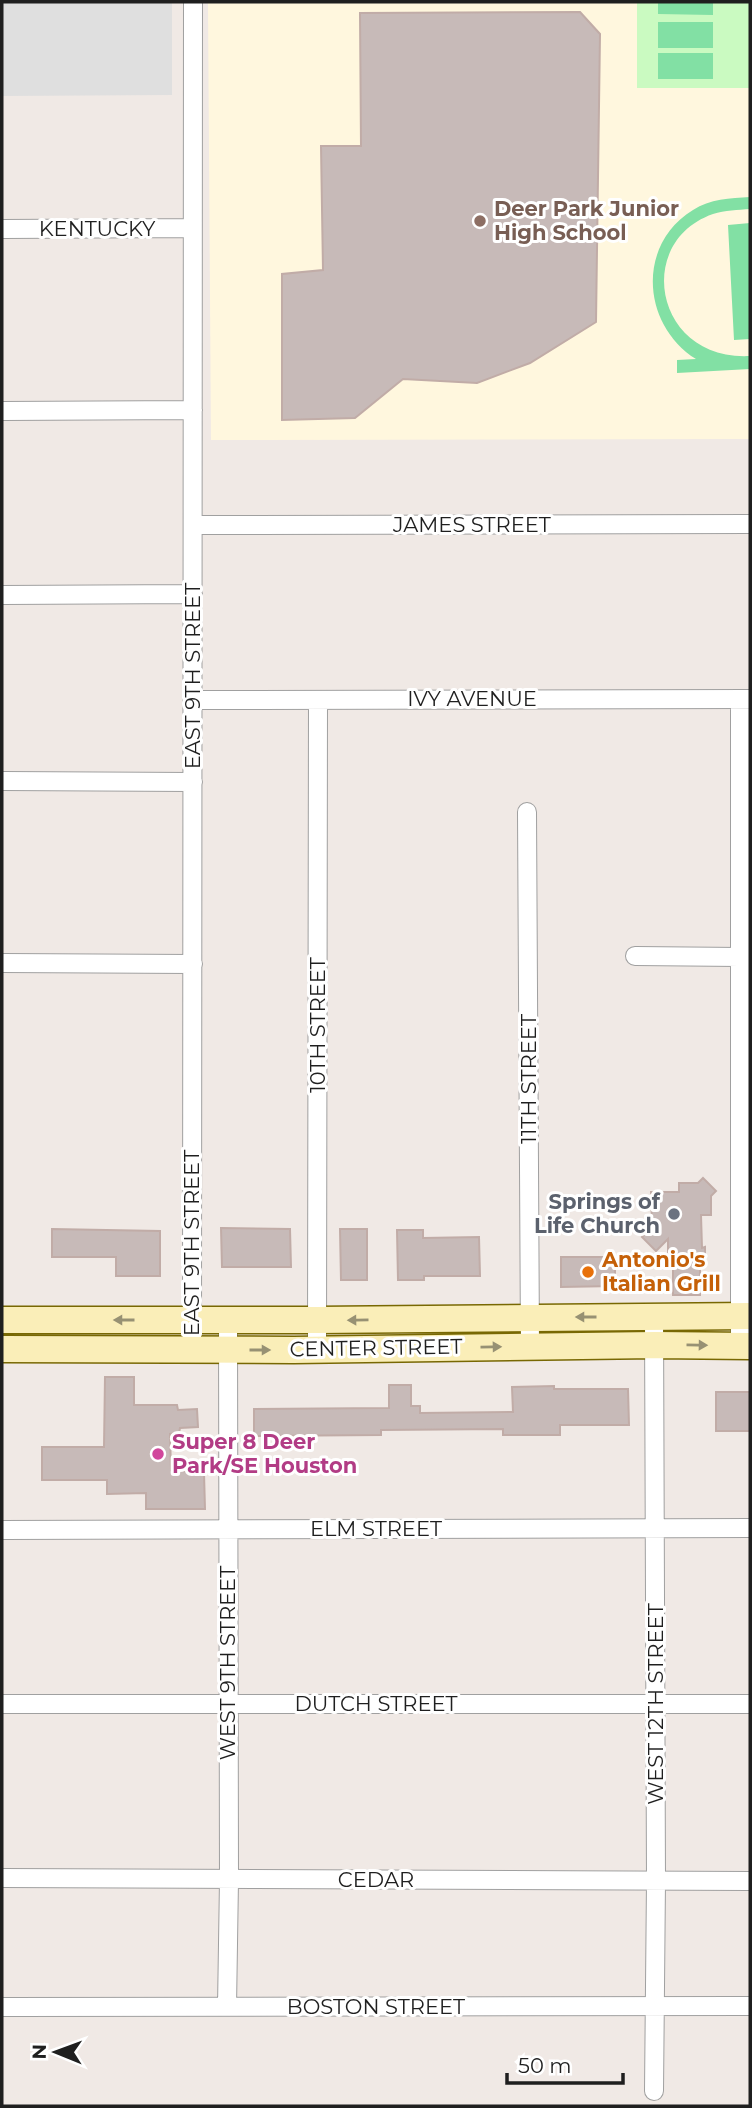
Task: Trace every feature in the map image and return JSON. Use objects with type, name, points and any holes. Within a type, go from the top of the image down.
[{"type":"main road","name":"CENTER STREET","points":[[2,1320],[745,1316]]},
{"type":"main road","name":"CENTER STREET","points":[[2,1349],[317,1350],[745,1346]]},
{"type":"street","name":"EAST 9TH STREET","points":[[192,1350],[193,2]]},
{"type":"street","name":"KENTUCKY","points":[[2,229],[192,228]]},
{"type":"street","points":[[2,411],[193,410]]},
{"type":"street","name":"JAMES STREET","points":[[193,525],[750,524]]},
{"type":"street","points":[[2,595],[193,594]]},
{"type":"street","points":[[745,699],[740,957],[745,1346]]},
{"type":"street","name":"IVY AVENUE","points":[[193,700],[745,699]]},
{"type":"street","name":"10TH STREET","points":[[317,1350],[318,700]]},
{"type":"street","points":[[2,781],[193,782]]},
{"type":"street","name":"11TH STREET","points":[[527,811],[530,1346]]},
{"type":"street","points":[[635,956],[740,957]]},
{"type":"street","points":[[2,963],[193,964]]},
{"type":"street","name":"WEST 12TH STREET","points":[[653,2091],[656,1881],[654,1317]]},
{"type":"street","name":"WEST 9TH STREET","points":[[227,2007],[228,1320]]},
{"type":"street","name":"ELM STREET","points":[[2,1530],[750,1528]]},
{"type":"street","name":"DUTCH STREET","points":[[2,1704],[750,1704]]},
{"type":"street","name":"CEDAR","points":[[2,1878],[750,1881]]},
{"type":"street","name":"BOSTON STREET","points":[[2,2007],[750,2006]]},
{"type":"shaded area","points":[[2,2],[172,2],[172,95],[2,96]]},
{"type":"shaded area","name":"Deer Park Junior High School","points":[[208,2],[750,2],[750,439],[211,440]]},
{"type":"green space","points":[[637,2],[750,2],[750,88],[637,88]]},
{"type":"green space","points":[[658,2],[713,2],[713,15],[658,14]]},
{"type":"green space","points":[[658,22],[713,22],[713,48],[658,48]]},
{"type":"green space","points":[[658,53],[713,53],[713,79],[658,79]]},
{"type":"green space","points":[[750,197],[750,209],[713,214],[688,228],[672,249],[665,273],[666,297],[675,321],[693,340],[718,352],[750,356],[750,369],[677,373],[677,360],[696,359],[678,344],[665,326],[656,306],[653,285],[655,264],[662,243],[675,225],[700,206],[720,200]]},
{"type":"green space","points":[[750,223],[750,339],[734,340],[728,225]]},
{"type":"building","points":[[580,12],[600,34],[596,322],[530,363],[477,383],[403,379],[355,418],[282,420],[282,274],[323,270],[321,146],[361,146],[360,13]]},
{"type":"building","points":[[703,1178],[716,1191],[711,1196],[711,1215],[701,1215],[705,1262],[700,1262],[700,1295],[673,1295],[673,1262],[668,1262],[668,1239],[656,1251],[642,1237],[652,1227],[651,1192],[679,1192],[679,1183],[698,1183]]},
{"type":"building","points":[[221,1228],[290,1229],[291,1267],[222,1267]]},
{"type":"building","points":[[52,1229],[160,1231],[160,1276],[116,1276],[116,1257],[52,1257]]},
{"type":"building","points":[[340,1229],[367,1229],[367,1280],[341,1280]]},
{"type":"building","points":[[397,1230],[423,1230],[423,1238],[479,1237],[480,1276],[424,1276],[424,1280],[398,1280]]},
{"type":"building","name":"Antonio's Italian Grill","points":[[561,1257],[615,1257],[615,1286],[561,1287]]},
{"type":"building","points":[[105,1377],[134,1377],[134,1405],[177,1405],[178,1410],[197,1409],[198,1427],[180,1428],[179,1433],[170,1434],[171,1470],[204,1473],[205,1509],[146,1509],[146,1493],[107,1494],[107,1480],[42,1480],[42,1447],[104,1447]]},
{"type":"building","points":[[389,1385],[411,1385],[411,1406],[420,1406],[420,1413],[513,1412],[512,1387],[628,1389],[629,1425],[560,1425],[560,1435],[503,1435],[503,1429],[381,1430],[381,1435],[254,1436],[254,1409],[389,1408]]},
{"type":"building","points":[[716,1392],[750,1392],[750,1431],[716,1431]]},
{"type":"place","name":"Deer Park Junior High School","points":[[480,221]]},
{"type":"place","name":"Springs of Life Church","points":[[674,1214]]},
{"type":"place","name":"Antonio's Italian Grill","points":[[588,1272]]},
{"type":"place","name":"Super 8 Deer Park/SE Houston","points":[[158,1454]]}]
